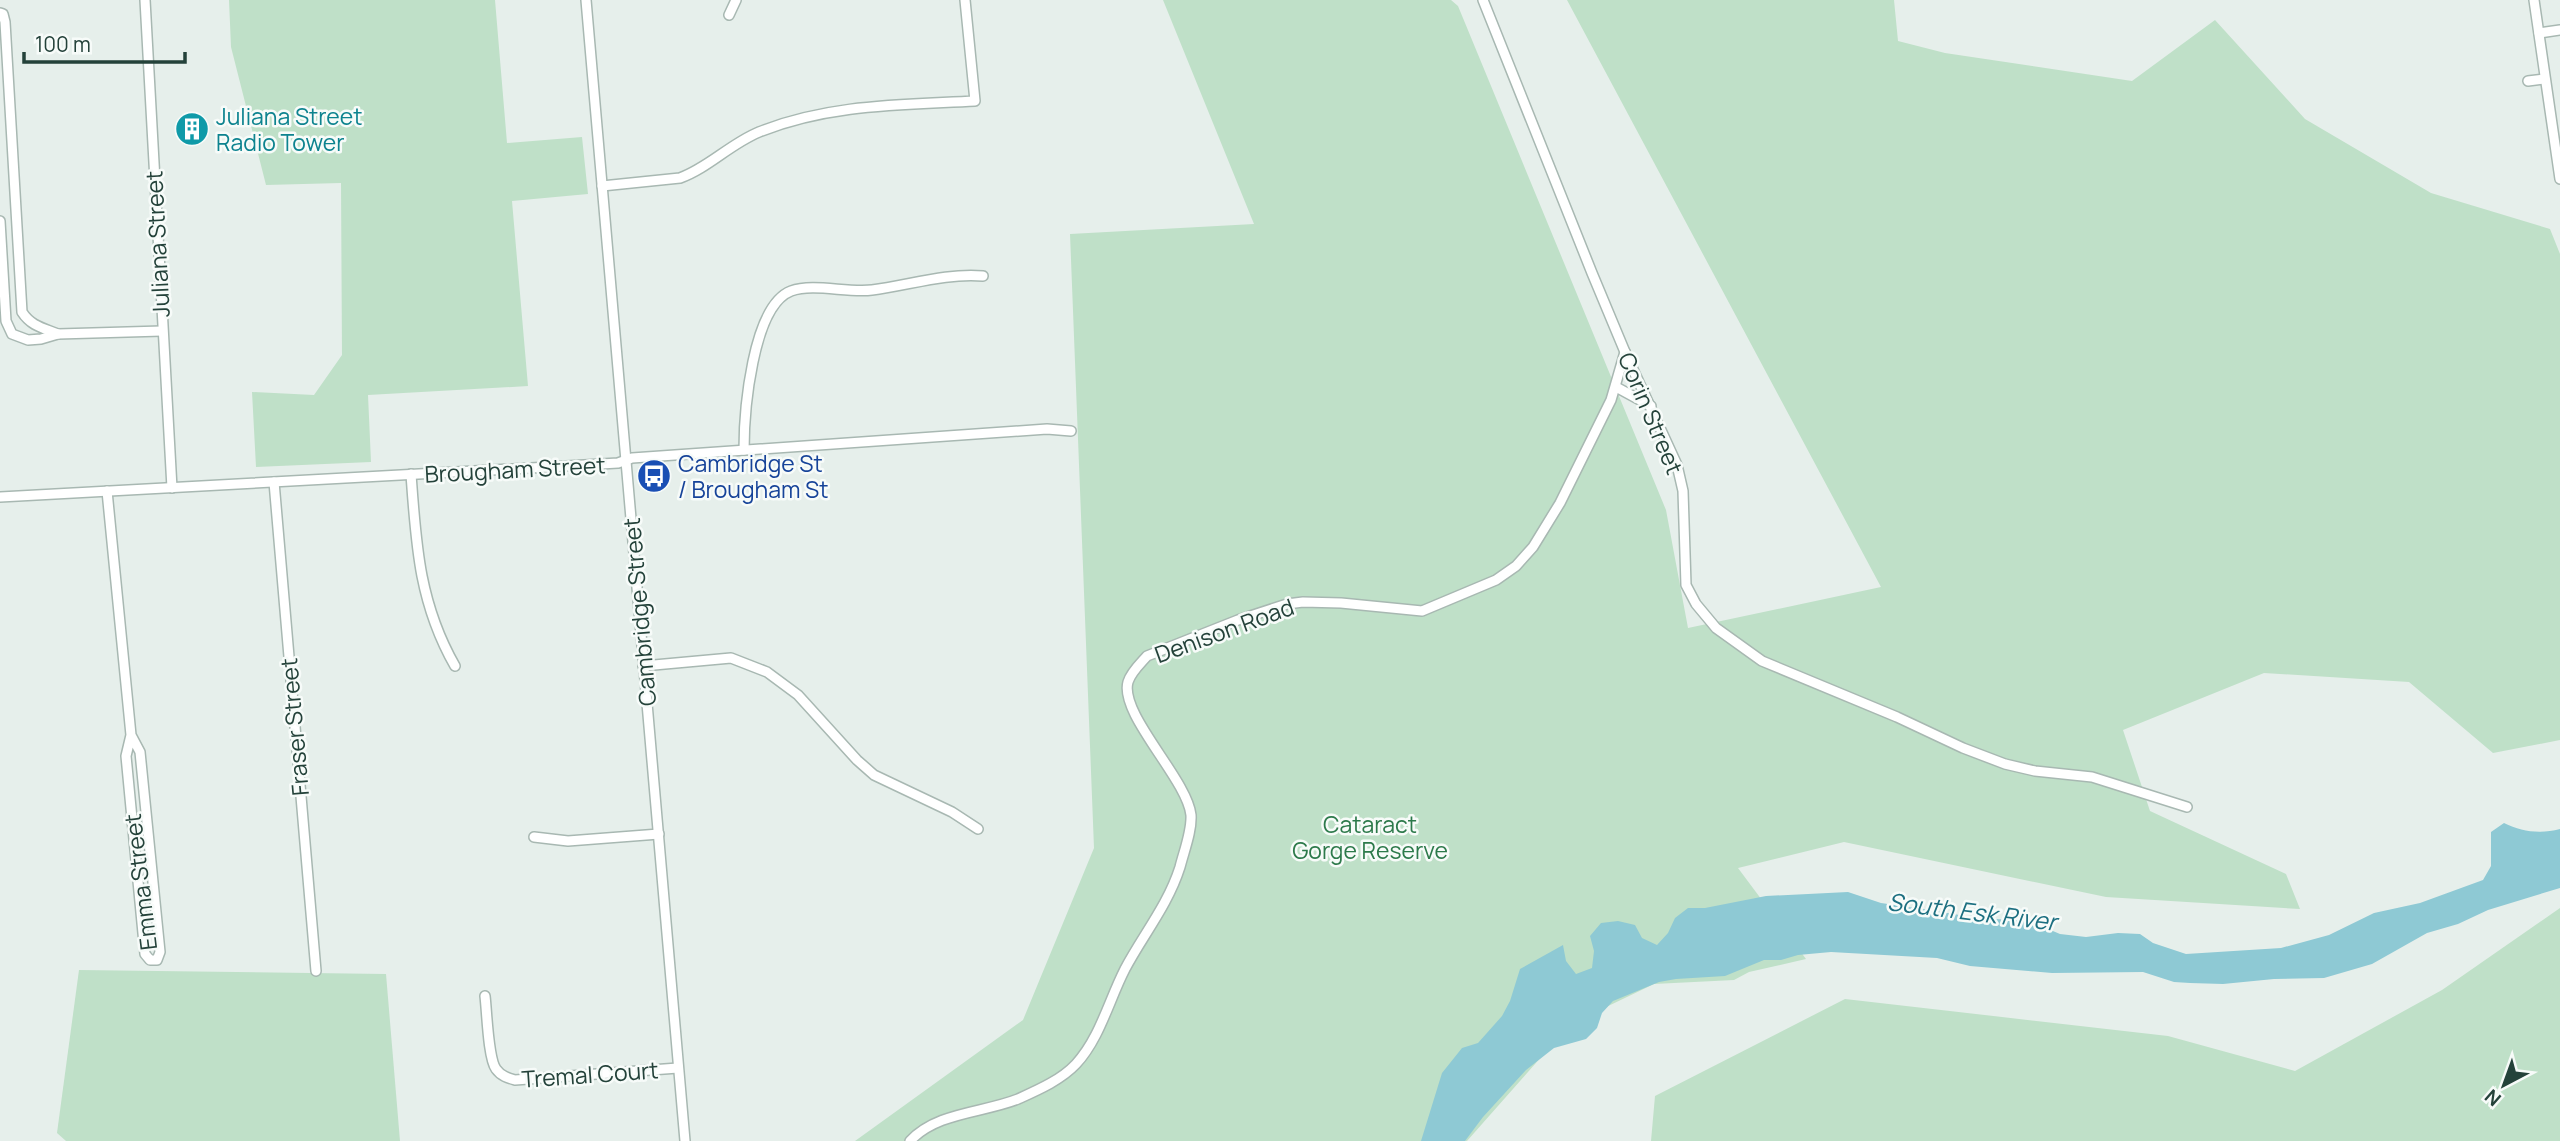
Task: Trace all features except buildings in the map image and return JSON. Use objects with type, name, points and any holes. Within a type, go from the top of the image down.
[{"type":"street","name":"Juliana Street","points":[[145,0],[172,488]]},
{"type":"street","name":"Cambridge Street","points":[[586,0],[643,666],[674,989],[685,1141]]},
{"type":"street","points":[[729,15],[736,0]]},
{"type":"street","points":[[602,186],[680,178],[758,132],[808,116],[879,104],[975,101],[965,0]]},
{"type":"street","name":"Corin Street","points":[[1483,0],[1625,352],[1677,465],[1683,491],[1686,585],[1696,604],[1716,628],[1762,660],[1789,673],[2005,764],[2035,771],[2092,777],[2187,807]]},
{"type":"street","points":[[2534,0],[2560,180]]},
{"type":"street","points":[[0,13],[5,22],[22,312],[27,321],[36,327],[58,334]]},
{"type":"street","points":[[2539,33],[2560,30]]},
{"type":"street","points":[[2528,82],[2544,79]]},
{"type":"street","points":[[0,221],[7,328],[12,334],[28,340],[58,334],[162,331]]},
{"type":"street","points":[[744,450],[749,380],[767,316],[783,295],[802,289],[864,291],[905,286],[944,276],[983,276]]},
{"type":"street","name":"Denison Road","points":[[910,1141],[939,1121],[1015,1100],[1056,1080],[1075,1066],[1091,1044],[1124,971],[1165,902],[1180,866],[1191,817],[1184,795],[1149,737],[1129,696],[1127,684],[1137,667],[1147,656],[1287,604],[1341,603],[1422,611],[1496,580],[1516,566],[1533,547],[1585,454],[1616,387],[1625,352]]},
{"type":"street","points":[[1616,387],[1651,406]]},
{"type":"street","name":"Brougham Street","points":[[0,497],[614,463],[632,458],[744,450],[1047,429],[1071,431]]},
{"type":"street","points":[[411,474],[420,571],[439,638],[454,666]]},
{"type":"street","name":"Fraser Street","points":[[274,482],[316,971]]},
{"type":"street","name":"Emma Street","points":[[107,491],[131,735],[126,756],[145,954],[150,960],[157,960],[160,952],[140,752],[131,735]]},
{"type":"street","points":[[643,666],[731,658],[767,672],[799,695],[874,775],[952,813],[978,829]]},
{"type":"street","points":[[534,837],[568,841],[659,834]]},
{"type":"street","name":"Tremal Court","points":[[485,996],[493,1063],[501,1075],[508,1078],[515,1080],[678,1068]]},
{"type":"green space","points":[[229,0],[495,0],[507,143],[582,137],[588,194],[512,201],[528,386],[368,395],[371,462],[256,467],[252,392],[314,395],[342,355],[341,183],[266,185],[231,47]]},
{"type":"green space","name":"Cataract Gorge Reserve","points":[[1163,0],[1451,0],[1458,6],[1666,510],[1688,628],[1881,587],[1567,0],[1894,0],[1898,41],[1945,53],[2132,81],[2215,20],[2305,119],[2431,193],[2550,229],[2560,254],[2560,740],[2493,753],[2409,682],[2264,673],[2123,730],[2150,811],[2286,874],[2300,909],[2106,897],[1844,842],[1738,868],[1806,959],[1749,972],[1734,980],[1654,984],[1602,1009],[1550,1047],[1467,1141],[855,1141],[1023,1020],[1094,848],[1070,234],[1254,224]]},
{"type":"green space","points":[[2560,908],[2560,1141],[1651,1141],[1655,1096],[1845,999],[2168,1036],[2295,1071],[2442,990]]},
{"type":"green space","points":[[79,970],[386,974],[400,1141],[66,1141],[57,1133]]},
{"type":"water","points":[[2504,823],[2531,831],[2560,829],[2560,888],[2488,910],[2458,924],[2427,933],[2372,964],[2324,978],[2223,984],[2174,982],[2143,972],[2052,973],[1970,966],[1937,958],[1831,952],[1764,960],[1725,976],[1659,982],[1613,1001],[1602,1013],[1597,1028],[1586,1039],[1554,1048],[1526,1070],[1465,1141],[1421,1141],[1442,1073],[1462,1048],[1478,1043],[1502,1016],[1510,1001],[1520,969],[1563,945],[1566,961],[1576,974],[1592,968],[1594,951],[1590,936],[1601,923],[1618,921],[1635,925],[1642,938],[1657,945],[1668,933],[1675,918],[1688,908],[1705,908],[1766,896],[1848,892],[1881,903],[1978,918],[2029,921],[2060,934],[2086,937],[2118,933],[2140,934],[2153,943],[2186,954],[2281,948],[2329,935],[2374,913],[2420,903],[2483,880],[2491,866],[2491,832]]},
{"type":"place","name":"Juliana Street Radio Tower","points":[[192,129]]},
{"type":"place","name":"Cambridge St / Brougham St","points":[[654,476]]},
{"type":"water label","name":"South Esk River","points":[[1972,911]]}]
